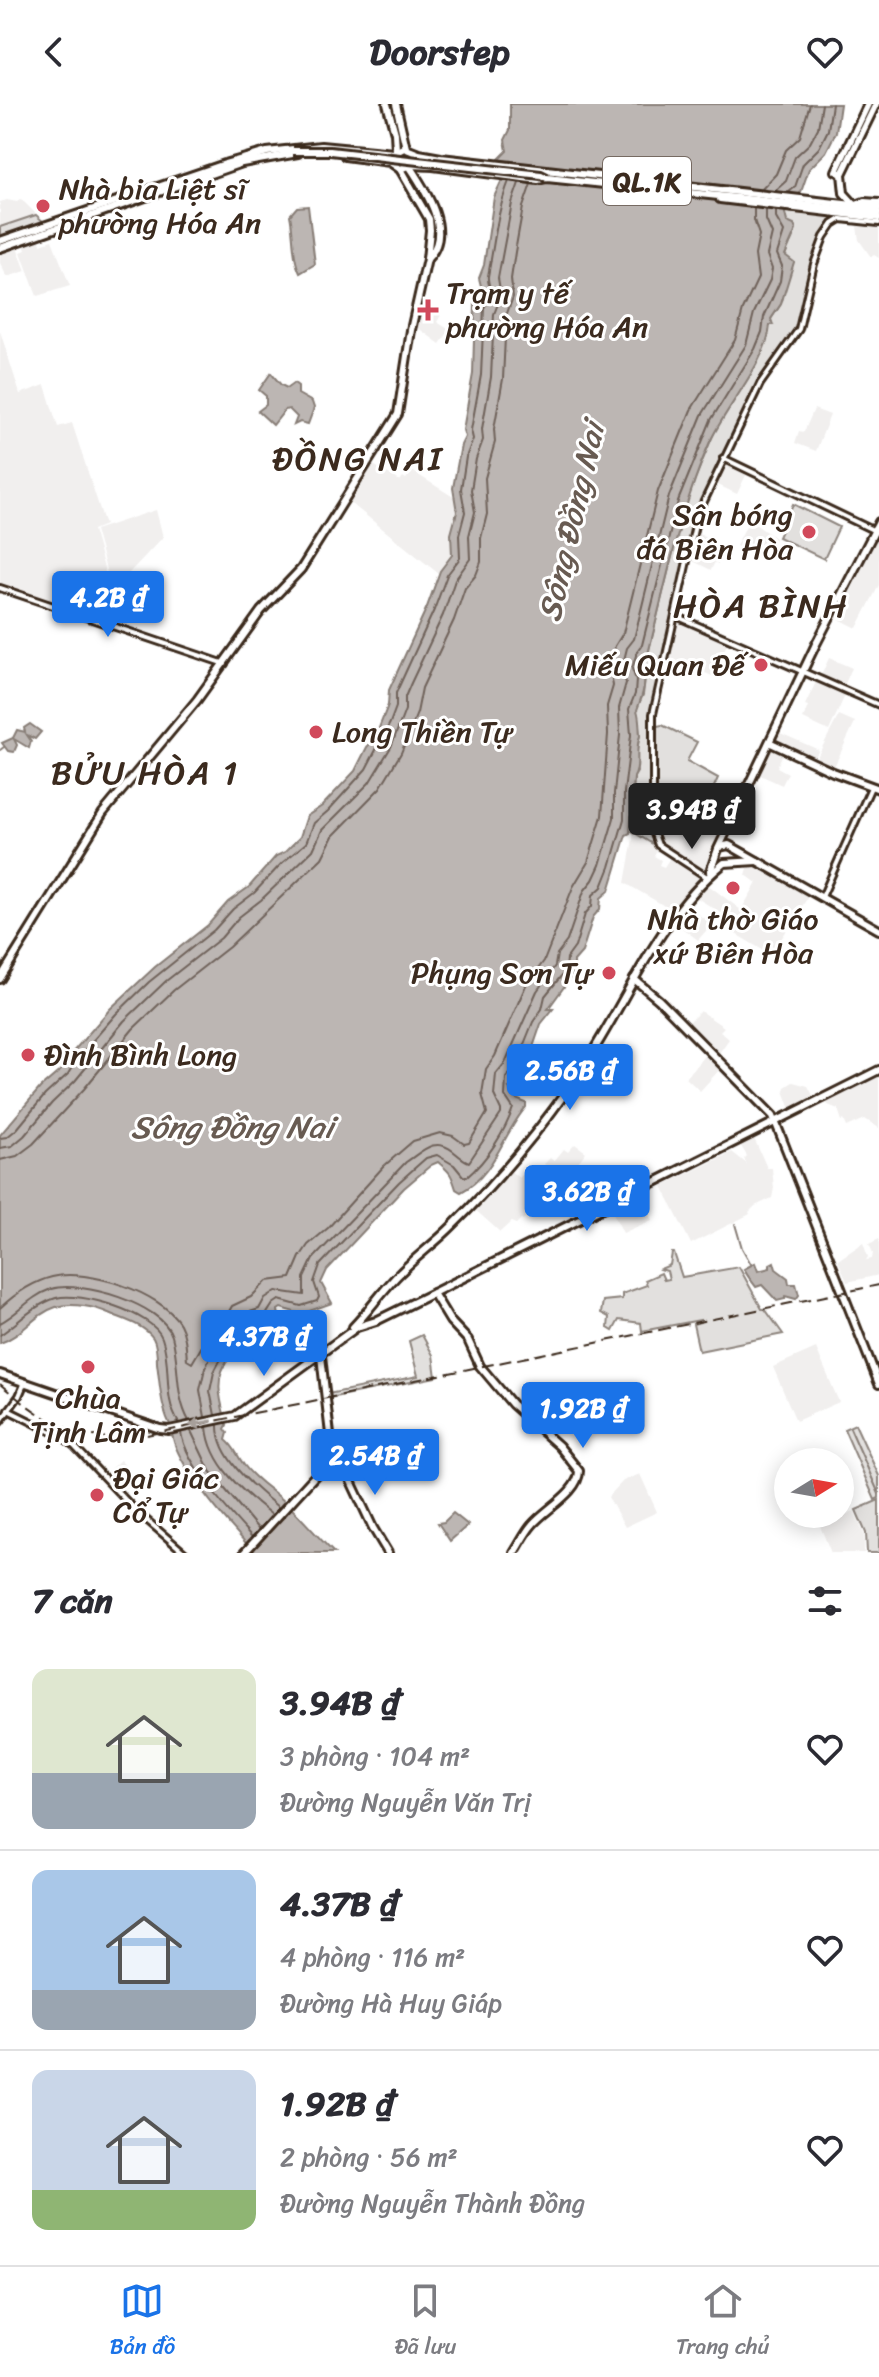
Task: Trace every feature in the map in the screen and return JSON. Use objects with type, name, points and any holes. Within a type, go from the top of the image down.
[{"type":"main road","points":[[0,979],[103,813],[225,664],[261,611],[311,555],[398,414],[430,230],[429,219],[393,159],[395,133],[387,104]]},
{"type":"main road","points":[[396,104],[408,150],[414,158],[410,166],[420,181],[438,224],[432,254],[427,259]]},
{"type":"main road","points":[[842,174],[836,171],[868,104]]},
{"type":"main road","points":[[854,205],[844,193],[842,174],[876,104]]},
{"type":"main road","name":"QL.1K","points":[[0,241],[50,227],[249,157],[329,146],[395,152],[408,150],[441,158],[854,205],[864,202],[879,213]]},
{"type":"main road","name":"QL.1K","points":[[288,151],[390,162],[398,167],[432,166],[538,180],[547,178],[879,213]]},
{"type":"main road","name":"QL.1K","points":[[288,151],[345,152],[547,178]]},
{"type":"main road","points":[[420,181],[423,173],[432,166]]},
{"type":"main road","name":"QL.1K","points":[[0,248],[50,227]]},
{"type":"main road","points":[[708,876],[803,673],[877,532],[879,522]]},
{"type":"main road","points":[[771,743],[875,788]]},
{"type":"main road","points":[[0,1374],[169,1430],[234,1417],[321,1356],[356,1327],[399,1273],[453,1225],[540,1127],[597,1048],[669,921],[708,876],[734,855],[729,838],[731,826]]},
{"type":"main road","points":[[720,847],[732,848],[757,861],[879,930]]},
{"type":"main road","points":[[717,855],[727,862],[757,861]]},
{"type":"main road","points":[[634,979],[659,1000],[770,1112],[879,1384]]},
{"type":"main road","points":[[356,1327],[376,1321],[433,1293],[879,1070]]},
{"type":"main road","points":[[433,1293],[450,1321],[468,1340],[480,1366],[512,1404],[564,1451],[579,1471],[576,1482],[535,1522],[514,1553]]},
{"type":"main road","points":[[371,1307],[384,1317]]},
{"type":"main road","points":[[371,1307],[369,1316],[376,1321]]},
{"type":"main road","points":[[321,1356],[333,1456],[348,1476],[388,1553]]},
{"type":"main road","points":[[244,1553],[333,1456]]},
{"type":"street","points":[[708,876],[658,845],[653,831],[653,714],[697,516],[763,379],[799,329],[814,264],[829,229],[841,219],[879,213]]},
{"type":"street","points":[[723,458],[877,532]]},
{"type":"street","points":[[0,588],[225,664]]},
{"type":"street","points":[[676,616],[879,705]]},
{"type":"street","points":[[822,897],[875,788]]},
{"type":"street","points":[[0,1422],[25,1382]]},
{"type":"street","points":[[8,1410],[67,1440],[135,1510],[185,1553]]},
{"type":"shaded area","points":[[21,199],[45,223],[0,239],[0,202],[17,202]]},
{"type":"shaded area","points":[[784,212],[836,216],[836,219],[823,234],[812,264],[798,328],[759,383],[695,516],[651,714],[651,832],[659,848],[630,830],[640,734],[636,710],[643,695],[645,678],[639,672],[644,654],[648,654],[685,503],[718,423],[762,353],[771,319],[781,304],[791,266],[785,256],[791,238]]},
{"type":"shaded area","points":[[36,215],[45,223],[0,239],[0,227]]},
{"type":"shaded area","points":[[857,226],[879,228],[879,258],[871,257],[859,240]]},
{"type":"shaded area","points":[[38,236],[41,244],[52,240],[70,286],[37,296],[21,252],[26,250],[23,242]]},
{"type":"shaded area","points":[[16,244],[26,271],[7,277],[0,263],[0,250]]},
{"type":"shaded area","points":[[421,300],[436,309],[441,315],[437,322],[450,330],[440,344],[414,325]]},
{"type":"shaded area","points":[[0,331],[20,394],[45,385],[58,427],[72,423],[105,525],[93,530],[111,592],[99,619],[0,586]]},
{"type":"shaded area","points":[[814,409],[830,415],[816,451],[795,443],[799,431],[804,432]]},
{"type":"shaded area","points":[[372,464],[400,481],[412,471],[455,498],[457,512],[451,534],[452,555],[439,574],[348,501]]},
{"type":"shaded area","points":[[726,465],[746,475],[737,494],[716,484]]},
{"type":"shaded area","name":"Sân bóng đá Biên Hòa","points":[[793,504],[839,527],[824,559],[778,537]]},
{"type":"shaded area","points":[[156,510],[163,537],[112,591],[95,530]]},
{"type":"shaded area","points":[[749,520],[775,538],[765,559],[736,546]]},
{"type":"shaded area","points":[[695,532],[723,546],[718,564],[715,562],[711,570],[689,559]]},
{"type":"shaded area","points":[[875,533],[879,535],[879,585],[857,628],[833,616]]},
{"type":"shaded area","points":[[679,620],[728,642],[712,676],[669,657]]},
{"type":"shaded area","points":[[829,658],[852,668],[843,688],[820,678]]},
{"type":"shaded area","points":[[817,680],[846,693],[829,731],[803,719],[808,706],[805,705]]},
{"type":"shaded area","points":[[839,715],[855,722],[833,769],[815,761]]},
{"type":"shaded area","points":[[662,725],[697,742],[687,761],[718,778],[712,791],[729,800],[724,812],[730,815],[722,831],[657,797],[657,726]]},
{"type":"shaded area","points":[[778,732],[819,750],[813,760],[773,742]]},
{"type":"shaded area","points":[[771,746],[784,751],[777,767],[788,773],[782,785],[758,774]]},
{"type":"shaded area","points":[[659,798],[722,831],[703,870],[660,841],[655,831],[668,808],[658,802]]},
{"type":"shaded area","points":[[634,833],[659,848],[654,856],[661,860],[659,865],[664,867],[671,856],[704,878],[675,912],[625,883]]},
{"type":"shaded area","points":[[749,865],[757,866],[808,897],[771,955],[729,930],[734,921],[697,898],[707,884],[741,910],[757,883],[746,875]]},
{"type":"shaded area","points":[[687,907],[712,924],[698,940],[674,922]]},
{"type":"shaded area","points":[[700,1011],[724,1027],[720,1031],[729,1039],[717,1056],[686,1025]]},
{"type":"shaded area","points":[[707,1052],[722,1067],[700,1091],[686,1078]]},
{"type":"shaded area","points":[[879,1072],[879,1128],[865,1119],[847,1127],[838,1109],[828,1105],[826,1100]]},
{"type":"shaded area","points":[[793,1082],[808,1086],[816,1101],[792,1112],[784,1091]]},
{"type":"shaded area","points":[[753,1136],[767,1168],[772,1168],[772,1198],[755,1206],[750,1214],[691,1244],[662,1186],[732,1152],[747,1164],[744,1159],[747,1156],[739,1143]]},
{"type":"shaded area","points":[[575,1144],[586,1152],[564,1180],[544,1164],[550,1158],[554,1161],[564,1149],[568,1152]]},
{"type":"shaded area","points":[[507,1168],[519,1178],[523,1174],[529,1179],[535,1172],[550,1185],[545,1190],[548,1193],[523,1220],[516,1224],[511,1222],[500,1232],[472,1207]]},
{"type":"shaded area","points":[[638,1193],[652,1220],[623,1233],[610,1207]]},
{"type":"shaded area","points":[[879,1239],[879,1275],[847,1282],[838,1260],[863,1243],[868,1257],[866,1260],[872,1259],[869,1244]]},
{"type":"shaded area","points":[[672,1253],[682,1277],[739,1267],[762,1309],[783,1334],[699,1351],[693,1324],[700,1320],[642,1331],[641,1323],[619,1320],[613,1331],[608,1328],[609,1317],[601,1313],[603,1301],[622,1299],[622,1294],[647,1285],[645,1280],[661,1273],[664,1280],[669,1279],[667,1271],[660,1269],[670,1265]]},
{"type":"shaded area","points":[[422,1335],[433,1355],[436,1377],[329,1398],[328,1394],[418,1376],[409,1341]]},
{"type":"shaded area","points":[[816,1348],[839,1402],[796,1421],[773,1367]]},
{"type":"shaded area","points":[[855,1424],[879,1476],[879,1498],[875,1500],[854,1448],[844,1429]]},
{"type":"shaded area","points":[[120,1460],[137,1479],[121,1491],[105,1474]]},
{"type":"shaded area","points":[[640,1474],[657,1512],[625,1527],[608,1497],[623,1481]]},
{"type":"shaded area","points":[[879,1500],[879,1553],[867,1553],[866,1533],[856,1510]]},
{"type":"shaded area","points":[[854,1511],[864,1534],[864,1553],[831,1553],[821,1528],[854,1528]]},
{"type":"water","name":"Sông Đồng Nai","points":[[510,104],[840,104],[836,132],[826,152],[809,169],[801,192],[784,209],[787,222],[794,225],[796,230],[785,255],[794,262],[781,304],[771,319],[773,325],[770,325],[762,354],[716,430],[690,495],[648,654],[644,654],[640,671],[644,673],[644,683],[637,710],[640,736],[630,833],[626,835],[609,891],[601,898],[600,909],[593,917],[582,952],[574,961],[574,973],[548,1009],[553,1009],[541,1024],[530,1056],[524,1059],[523,1078],[517,1074],[514,1087],[509,1088],[516,1099],[526,1103],[526,1107],[473,1185],[461,1192],[456,1189],[443,1166],[438,1162],[431,1165],[404,1188],[327,1270],[321,1283],[332,1303],[301,1314],[281,1308],[278,1310],[279,1316],[259,1329],[253,1328],[246,1341],[224,1365],[220,1391],[228,1433],[226,1440],[248,1470],[285,1502],[334,1553],[255,1553],[204,1493],[180,1457],[163,1406],[155,1344],[145,1330],[98,1309],[62,1306],[48,1310],[0,1343],[0,1135],[40,1088],[62,1069],[110,1009],[155,967],[208,925],[228,902],[249,887],[276,856],[285,852],[300,837],[307,816],[322,806],[355,771],[375,738],[388,705],[389,690],[440,571],[452,555],[451,534],[457,512],[453,488],[465,437],[463,430],[473,374],[475,304],[483,294],[479,278],[484,265],[494,197],[502,180],[496,162],[507,151],[505,140],[510,130]]},
{"type":"water","points":[[308,206],[315,264],[300,273],[290,215],[297,207]]},
{"type":"water","points":[[271,373],[287,388],[294,383],[298,386],[298,394],[312,402],[314,408],[308,424],[300,422],[294,425],[297,417],[289,409],[273,425],[258,411],[266,405],[266,396],[259,390]]},
{"type":"water","points":[[30,724],[41,732],[35,739],[27,735],[31,741],[29,748],[14,739],[17,745],[14,752],[8,751],[2,743],[13,738],[17,730],[25,732],[24,728]]},
{"type":"water","points":[[774,1262],[776,1269],[788,1278],[789,1284],[796,1284],[799,1295],[796,1299],[785,1296],[785,1299],[777,1301],[762,1285],[756,1287],[744,1269],[755,1263],[758,1271],[770,1268]]},
{"type":"water","points":[[453,1513],[468,1525],[450,1541],[438,1523],[444,1522]]},
{"type":"waterway","points":[[0,750],[4,747]]},
{"type":"waterway","points":[[735,1224],[742,1248],[751,1264]]},
{"type":"waterway","points":[[850,1428],[879,1494]]},
{"type":"railway","points":[[0,1384],[62,1427],[96,1436],[137,1437],[879,1285]]},
{"type":"place","name":"Nhà bia Liệt sĩ phường Hóa An","points":[[43,206]]},
{"type":"place","name":"Trạm y tế phường Hóa An","points":[[428,310]]},
{"type":"place","name":"Sân bóng đá Biên Hòa","points":[[809,532]]},
{"type":"place","name":"Miếu Quan Đế","points":[[761,665]]},
{"type":"place","name":"Long Thiền Tự","points":[[316,732]]},
{"type":"place","name":"Nhà thờ Giáo xứ Biên Hòa","points":[[733,888]]},
{"type":"place","name":"Phụng Sơn Tự","points":[[609,973]]},
{"type":"place","name":"Đình Bình Long","points":[[28,1055]]},
{"type":"place","name":"Chùa Tịnh Lâm","points":[[88,1367]]},
{"type":"place","name":"Đại Giác Cổ Tự","points":[[97,1495]]},
{"type":"district","name":"ĐỒNG NAI","points":[[358,458]]},
{"type":"district","name":"HÒA BÌNH","points":[[761,605]]},
{"type":"district","name":"BỬU HÒA 1","points":[[145,772]]}]
